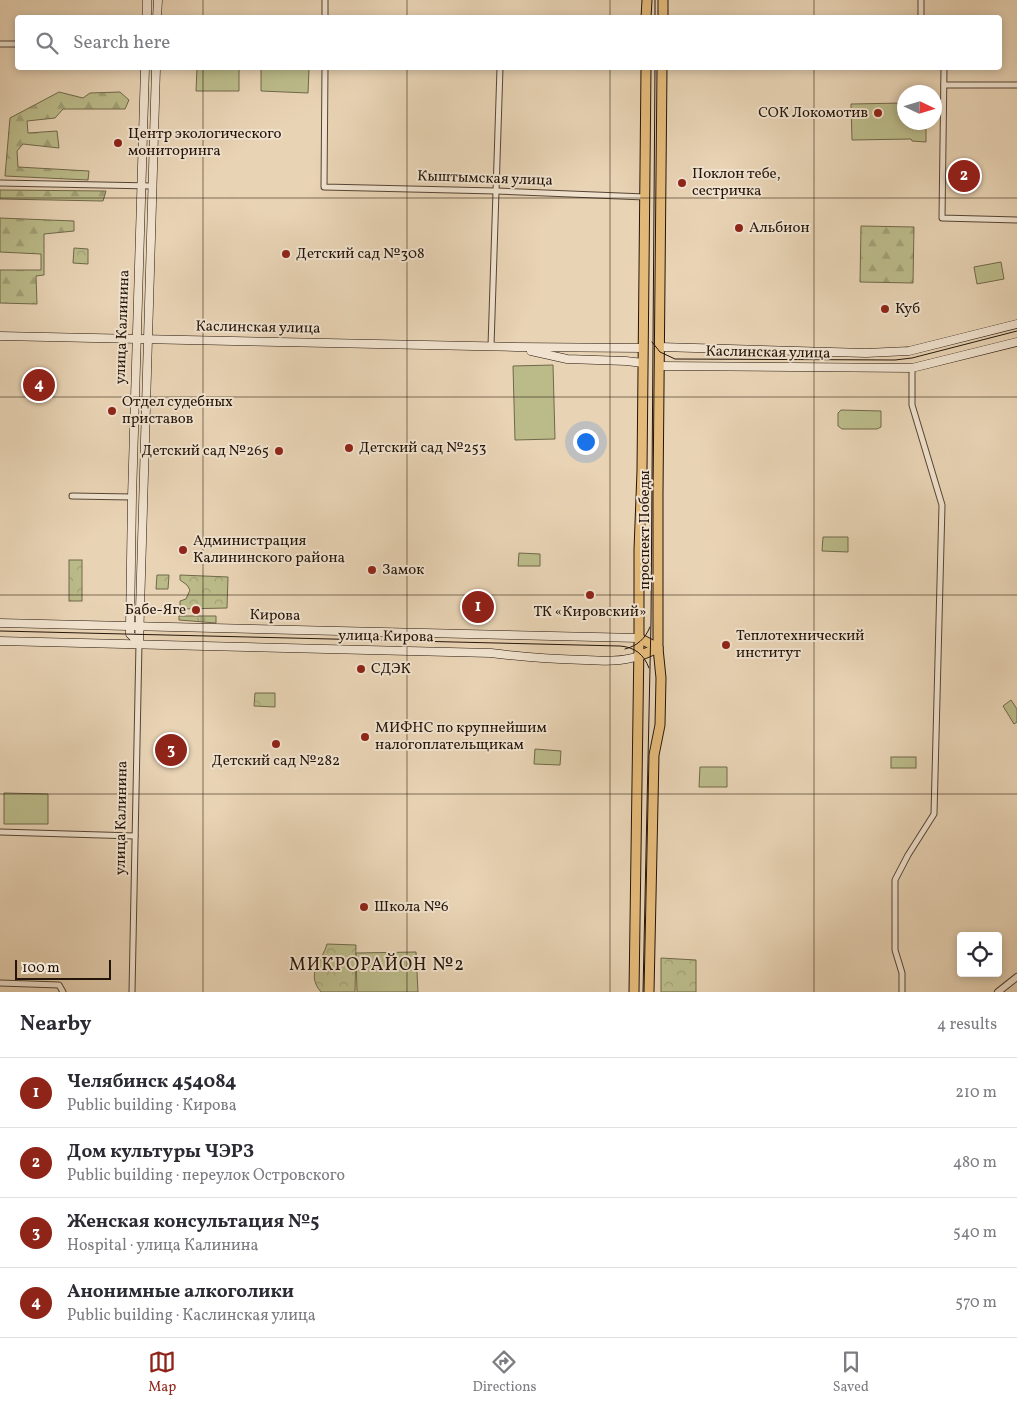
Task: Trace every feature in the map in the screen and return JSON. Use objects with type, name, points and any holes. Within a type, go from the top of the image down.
[{"type":"main road","points":[[146,15],[147,0]]},
{"type":"main road","points":[[158,0],[158,15]]},
{"type":"main road","points":[[646,15],[647,0]]},
{"type":"main road","points":[[663,0],[663,15]]},
{"type":"main road","name":"улица Калинина","points":[[139,644],[130,634],[130,626],[145,70]]},
{"type":"main road","name":"улица Калинина","points":[[139,644],[156,70]]},
{"type":"main road","name":"проспект Победы","points":[[634,992],[646,70]]},
{"type":"main road","name":"проспект Победы","points":[[649,992],[654,755],[660,725],[661,678],[658,648],[662,70]]},
{"type":"main road","name":"Каслинская улица","points":[[0,336],[516,347],[660,347],[866,353],[908,351],[1017,324]]},
{"type":"main road","name":"Каслинская улица","points":[[516,347],[567,359],[626,361],[660,366],[912,368],[1017,342]]},
{"type":"main road","name":"Кирова","points":[[0,623],[639,638]]},
{"type":"main road","points":[[639,638],[658,648]]},
{"type":"main road","name":"улица Кирова","points":[[0,641],[491,653],[533,658],[621,661],[658,648]]},
{"type":"street","points":[[325,0],[325,15]]},
{"type":"street","points":[[921,0],[921,15]]},
{"type":"street","points":[[0,44],[15,44]]},
{"type":"street","name":"Кыштымская улица","points":[[325,70],[324,187],[645,197]]},
{"type":"street","points":[[491,346],[500,70]]},
{"type":"street","points":[[944,70],[942,218],[1017,220]]},
{"type":"street","points":[[944,85],[1017,85]]},
{"type":"street","points":[[0,183],[152,186]]},
{"type":"street","points":[[902,992],[902,974],[896,950],[895,880],[908,855],[934,814],[942,505],[912,405],[912,368]]},
{"type":"street","points":[[72,496],[132,497]]},
{"type":"street","name":"улица Калинина","points":[[132,992],[139,644]]},
{"type":"street","points":[[0,832],[135,836]]},
{"type":"street","points":[[998,992],[1017,977]]},
{"type":"street","points":[[0,983],[59,985],[63,992]]},
{"type":"green space","points":[[197,70],[239,70],[239,91],[196,91]]},
{"type":"green space","points":[[261,70],[309,70],[308,93],[261,91]]},
{"type":"green space","points":[[59,92],[83,98],[90,93],[120,92],[129,100],[125,109],[63,109],[55,118],[27,121],[28,133],[57,131],[59,148],[23,144],[17,151],[18,167],[89,171],[88,180],[5,176],[10,118]]},
{"type":"green space","name":"СОК Локомотив","points":[[897,103],[897,130],[926,130],[926,142],[912,141],[911,139],[852,140],[851,104]]},
{"type":"green space","points":[[0,190],[106,191],[103,201],[0,199]]},
{"type":"green space","points":[[0,218],[74,221],[74,231],[44,234],[44,275],[36,276],[37,304],[0,303],[0,270],[41,270],[41,254],[0,252]]},
{"type":"green space","points":[[861,226],[914,227],[913,283],[860,282]]},
{"type":"green space","points":[[74,248],[88,249],[88,264],[73,263]]},
{"type":"green space","points":[[1001,262],[1004,279],[977,284],[974,267]]},
{"type":"green space","points":[[553,365],[555,439],[515,440],[513,366]]},
{"type":"green space","points":[[841,410],[881,411],[881,427],[877,429],[842,429],[838,426],[838,413]]},
{"type":"green space","points":[[823,537],[848,537],[848,552],[822,551]]},
{"type":"green space","points":[[519,553],[540,554],[540,566],[518,566]]},
{"type":"green space","points":[[69,560],[82,560],[82,601],[69,601]]},
{"type":"green space","points":[[157,575],[169,575],[168,589],[156,589]]},
{"type":"green space","points":[[180,575],[228,577],[227,608],[180,609],[180,601],[186,599],[190,590],[180,580]]},
{"type":"green space","points":[[179,616],[216,616],[216,623],[179,620]]},
{"type":"green space","points":[[255,693],[275,693],[275,707],[254,706]]},
{"type":"green space","points":[[1011,700],[1017,709],[1017,722],[1014,724],[1003,706]]},
{"type":"green space","points":[[535,749],[561,751],[560,765],[534,764]]},
{"type":"green space","points":[[891,757],[916,757],[916,768],[891,768]]},
{"type":"green space","points":[[700,767],[727,767],[727,787],[699,787]]},
{"type":"green space","points":[[4,793],[48,794],[48,824],[4,824]]},
{"type":"green space","points":[[327,944],[356,945],[355,992],[321,992],[316,985],[314,979],[316,968]]},
{"type":"green space","points":[[416,952],[418,992],[357,992],[356,953]]},
{"type":"green space","points":[[661,958],[696,960],[696,992],[661,992]]},
{"type":"tram line","points":[[655,0],[655,15]]},
{"type":"tram line","points":[[643,992],[651,621],[655,70]]},
{"type":"tram line","points":[[652,342],[660,352],[675,359],[895,360],[912,358],[1017,331]]},
{"type":"tram line","points":[[625,649],[640,641],[650,627]]},
{"type":"tram line","points":[[0,631],[620,646],[638,652],[649,668]]},
{"type":"place","name":"СОК Локомотив","points":[[878,113]]},
{"type":"place","name":"Центр экологического мониторинга","points":[[118,143]]},
{"type":"place","name":"Дом культуры ЧЭРЗ","points":[[964,176]]},
{"type":"place","name":"Поклон тебе, сестричка","points":[[682,183]]},
{"type":"place","name":"Альбион","points":[[739,228]]},
{"type":"place","name":"Детский сад №308","points":[[286,254]]},
{"type":"place","name":"Куб","points":[[885,309]]},
{"type":"place","name":"Анонимные алкоголики","points":[[39,385]]},
{"type":"place","name":"Отдел судебных приставов","points":[[112,411]]},
{"type":"place","name":"Детский сад №253","points":[[349,448]]},
{"type":"place","name":"Детский сад №265","points":[[279,451]]},
{"type":"place","name":"Администрация Калининского района","points":[[183,550]]},
{"type":"place","name":"Замок","points":[[372,570]]},
{"type":"place","name":"ТК «Кировский»","points":[[590,595]]},
{"type":"place","name":"Челябинск 454084","points":[[478,607]]},
{"type":"place","name":"Бабе-Яге","points":[[196,610]]},
{"type":"place","name":"Теплотехнический институт","points":[[726,645]]},
{"type":"place","name":"СДЭК","points":[[361,669]]},
{"type":"place","name":"МИФНС по крупнейшим налогоплательщикам","points":[[365,737]]},
{"type":"place","name":"Детский сад №282","points":[[276,744]]},
{"type":"place","name":"Женская консультация №5","points":[[171,750]]},
{"type":"place","name":"Школа №6","points":[[364,907]]},
{"type":"district","name":"МИКРОРАЙОН №2","points":[[377,965]]}]
